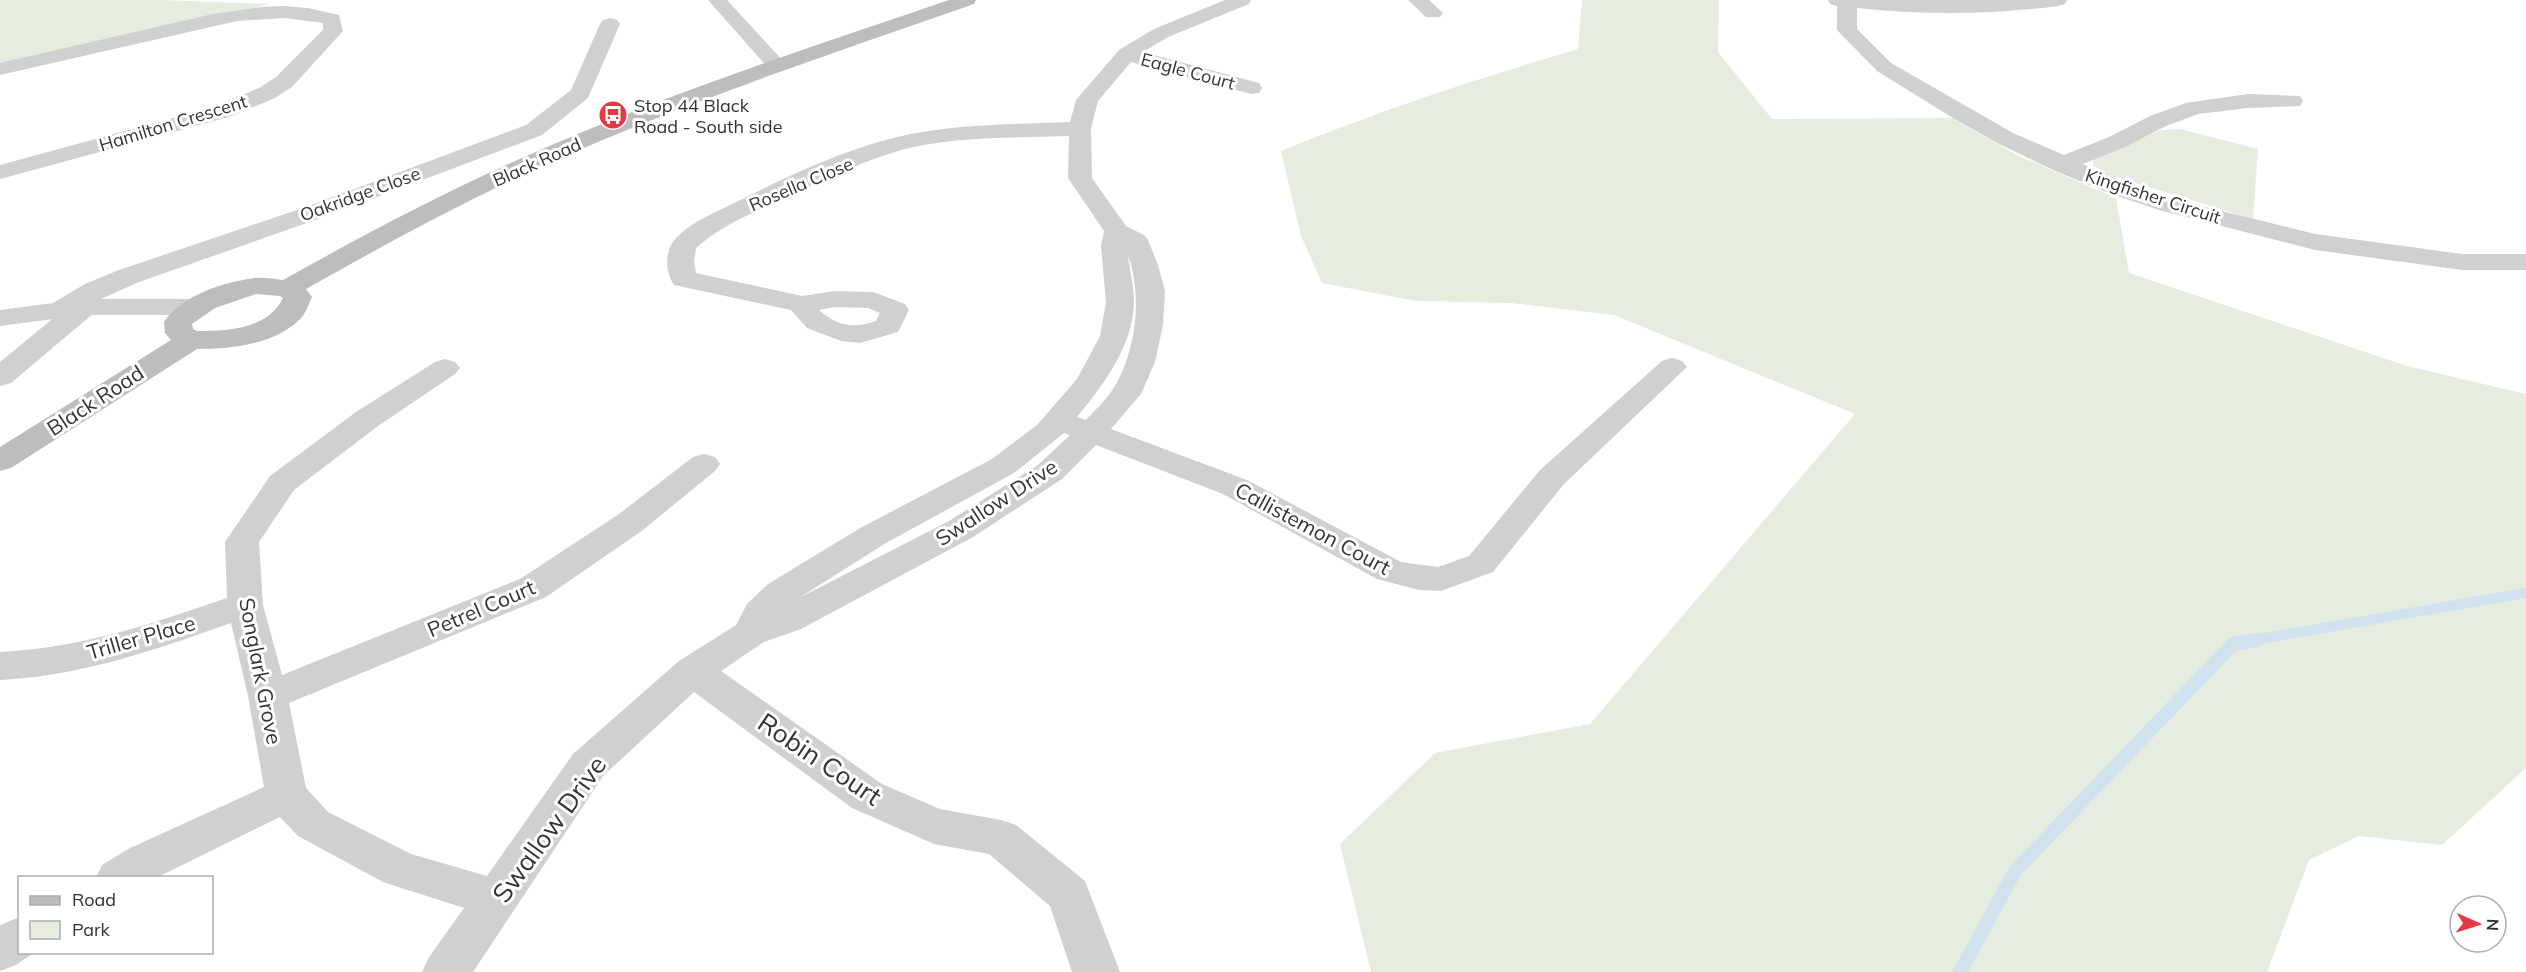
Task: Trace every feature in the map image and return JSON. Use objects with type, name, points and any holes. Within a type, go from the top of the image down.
[{"type":"main road","name":"Black Road","points":[[288,288],[404,223],[566,148],[777,66],[967,0]]},
{"type":"main road","points":[[256,286],[288,288],[298,297],[289,315],[264,330],[228,340],[191,340],[179,333],[178,322],[193,307],[215,296],[256,286]]},
{"type":"main road","name":"Black Road","points":[[0,461],[191,340]]},
{"type":"street","points":[[717,0],[777,66]]},
{"type":"street","name":"Swallow Drive","points":[[446,972],[588,765],[693,671],[751,633],[788,620],[961,529],[1050,472],[1093,431],[1126,394],[1140,362],[1149,325],[1151,291],[1145,265],[1135,240],[1117,231],[1080,177],[1080,129],[1087,100],[1126,54],[1161,33],[1242,0]]},
{"type":"street","points":[[1417,0],[1433,13]]},
{"type":"street","name":"Kingfisher Circuit","points":[[2058,0],[2040,3],[1943,7],[1842,1],[1847,30],[1884,67],[2005,138],[2061,165],[2115,187],[2168,205],[2315,242],[2462,262],[2526,262]]},
{"type":"street","name":"Hamilton Crescent","points":[[0,69],[212,20],[259,12],[308,12],[332,19],[333,31],[284,82],[267,93],[221,112],[0,172]]},
{"type":"street","name":"Oakridge Close","points":[[73,308],[95,290],[129,276],[315,212],[534,130],[580,93],[610,24]]},
{"type":"street","name":"Eagle Court","points":[[1126,54],[1251,88]]},
{"type":"street","points":[[2061,165],[2117,142],[2158,121],[2194,108],[2248,101],[2292,101]]},
{"type":"street","name":"Rosella Close","points":[[802,304],[684,279],[679,258],[685,243],[710,224],[810,178],[893,145],[981,132],[1080,129]]},
{"type":"street","name":"Swallow Drive","points":[[751,633],[760,613],[782,593],[874,535],[1003,466],[1048,432],[1090,382],[1114,336],[1120,302],[1114,246],[1117,231]]},
{"type":"street","points":[[0,318],[73,308],[193,307]]},
{"type":"street","points":[[0,376],[73,308]]},
{"type":"street","name":"Callistemon Court","points":[[1058,420],[1093,431],[1235,487],[1390,571],[1419,578],[1441,579],[1481,564],[1552,477],[1672,367]]},
{"type":"street","name":"Songlark Grove","points":[[286,795],[268,696],[245,605],[242,542],[282,483],[367,419],[445,368]]},
{"type":"street","name":"Petrel Court","points":[[268,696],[533,588],[631,522],[704,465]]},
{"type":"street","name":"Triller Place","points":[[0,666],[26,666],[129,646],[245,605]]},
{"type":"street","name":"Robin Court","points":[[693,671],[867,796],[934,825],[1000,838],[1069,895],[1096,972]]},
{"type":"street","points":[[121,876],[146,861],[286,795],[313,824],[399,869],[498,899]]},
{"type":"street","points":[[0,950],[18,938]]},
{"type":"green space","points":[[0,0],[159,0],[270,4],[0,65]]},
{"type":"green space","points":[[1582,0],[1719,0],[1718,52],[1772,119],[1952,118],[2017,155],[2116,198],[2129,273],[2407,366],[2526,394],[2526,768],[2442,845],[2359,836],[2309,860],[2267,972],[1371,972],[1340,844],[1435,753],[1590,724],[1855,414],[1614,315],[1511,303],[1416,301],[1322,283],[1301,236],[1281,151],[1428,96],[1578,49]]},
{"type":"green space","points":[[2180,129],[2258,149],[2253,219],[2106,174],[2093,166],[2093,159],[2161,130]]},
{"type":"waterway","points":[[2248,641],[2526,593]]},
{"type":"waterway","points":[[1960,972],[2015,871],[2233,644],[2257,640]]},
{"type":"place","name":"Stop 44 Black Road - South side","points":[[613,115]]}]
